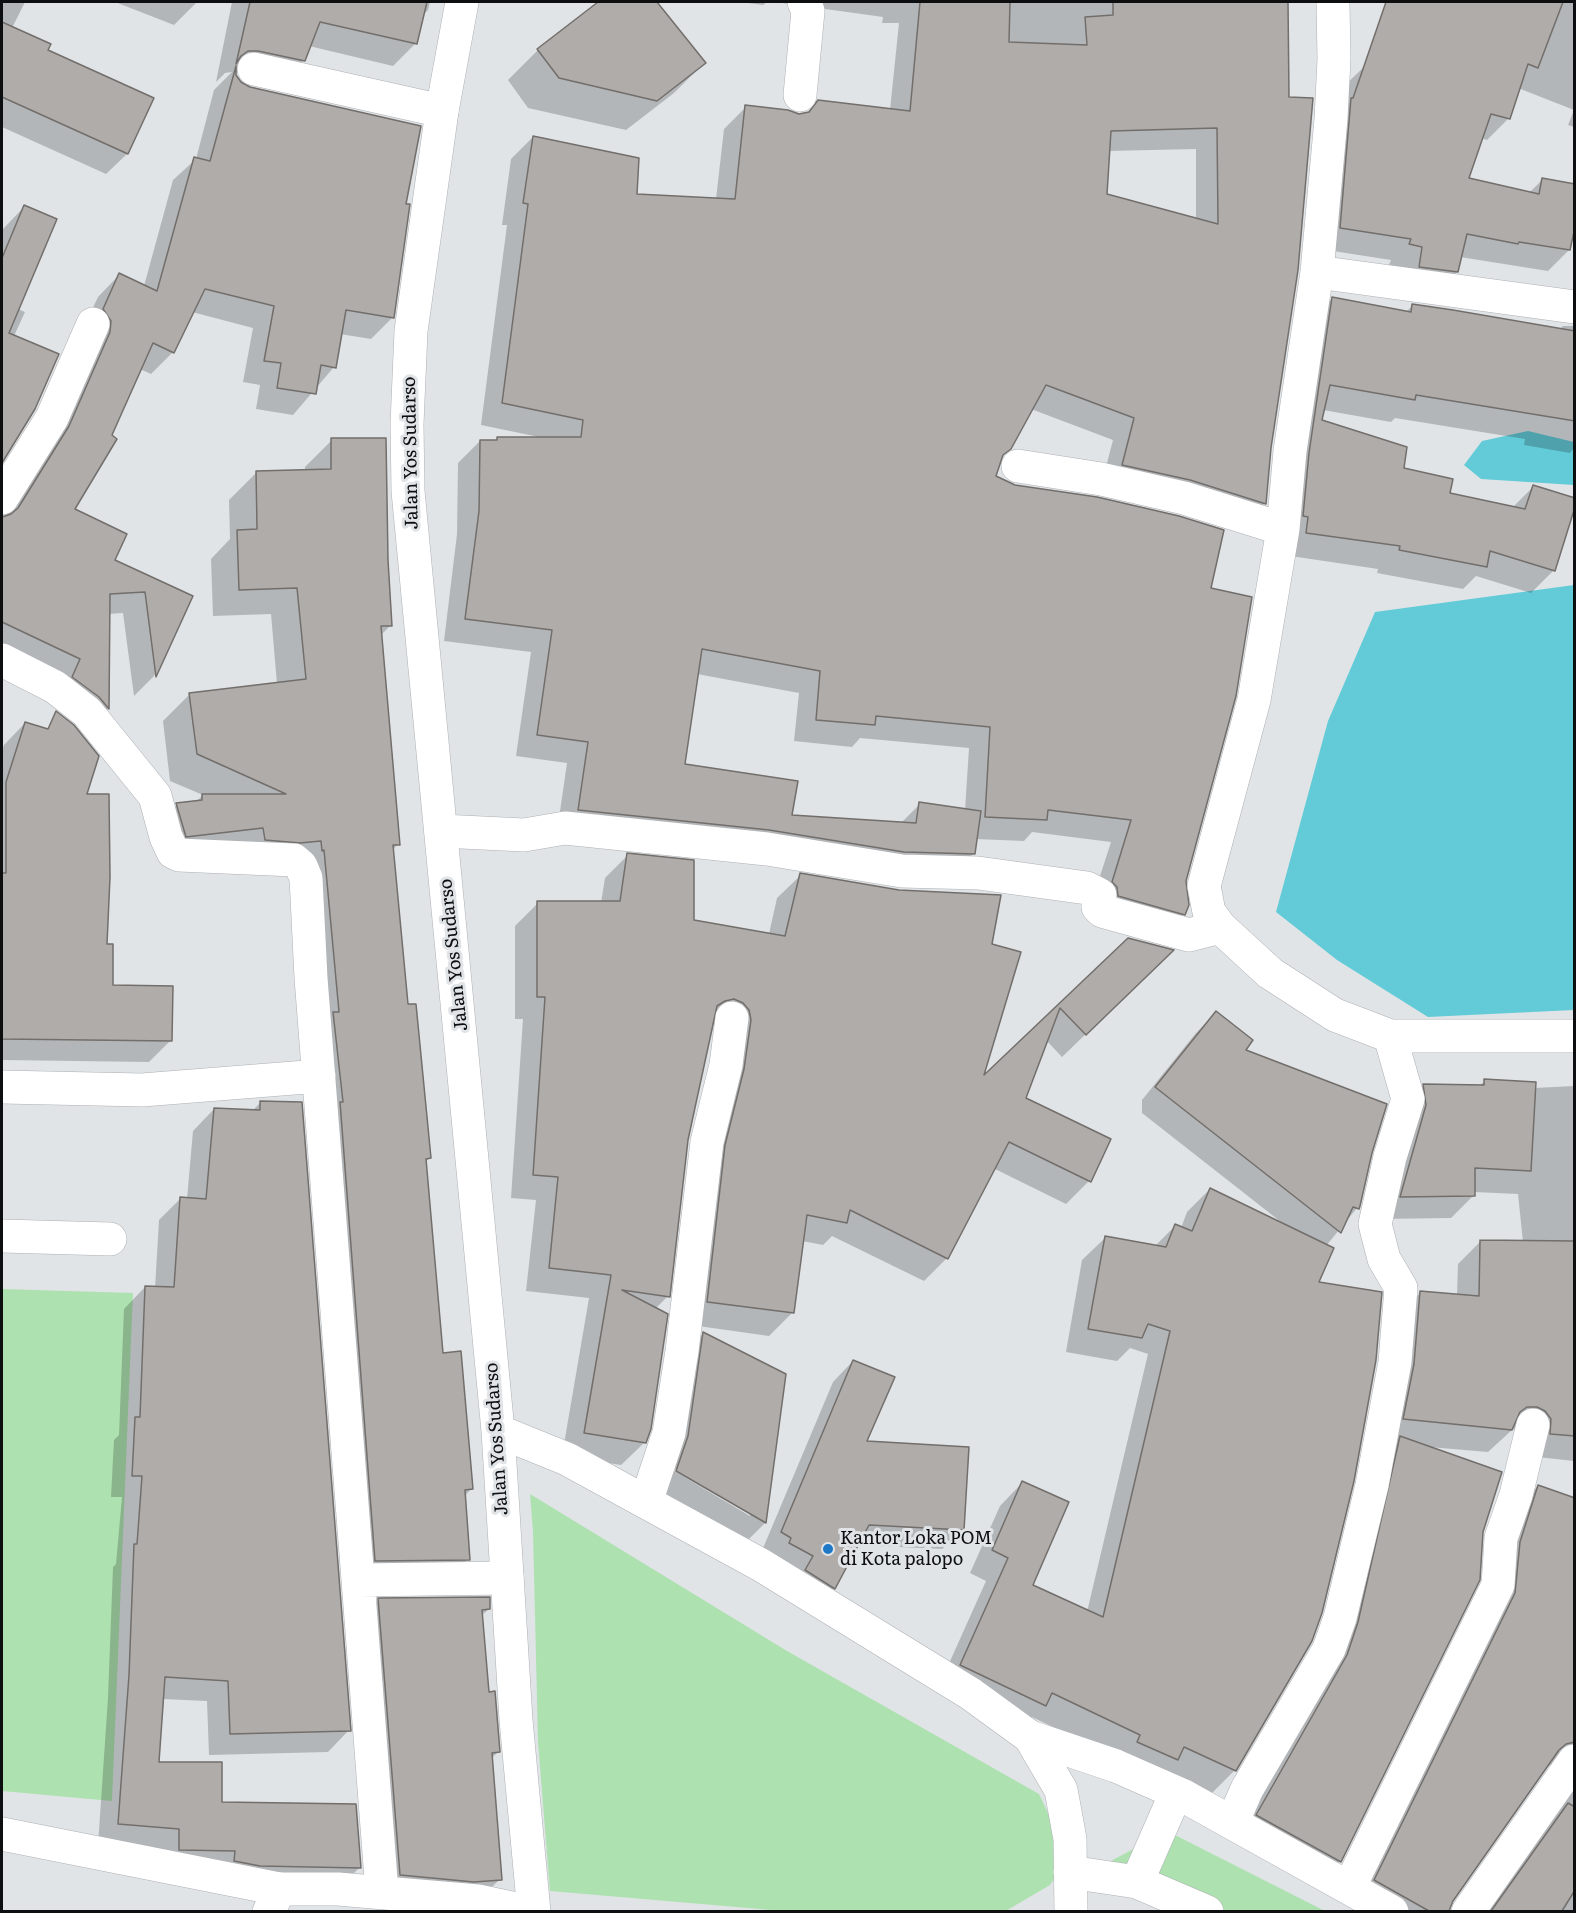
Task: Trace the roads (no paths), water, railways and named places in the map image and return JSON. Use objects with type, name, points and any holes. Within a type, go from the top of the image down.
[{"type":"street","name":"Jalan Yos Sudarso","points":[[462,2],[442,111],[411,331],[407,424],[408,491],[498,1431],[516,1720],[532,1911]]},
{"type":"street","points":[[800,95],[808,11],[804,2]]},
{"type":"street","points":[[1332,2],[1334,59],[1331,119],[1317,272],[1290,451],[1283,529],[1254,700],[1204,886],[1209,912],[1220,927],[1270,973],[1335,1015],[1390,1036],[1575,1036]]},
{"type":"street","points":[[254,69],[442,111]]},
{"type":"street","points":[[1317,272],[1575,308]]},
{"type":"street","points":[[2,498],[52,418],[93,324]]},
{"type":"street","points":[[1018,466],[1101,479],[1184,498],[1283,529]]},
{"type":"street","points":[[2,660],[55,687],[87,712],[155,796],[166,837],[173,852],[179,855],[294,860],[302,866],[306,878],[382,1892]]},
{"type":"street","points":[[441,831],[524,835],[565,828],[767,849],[902,871],[978,873],[1087,888],[1100,895],[1098,907],[1102,911],[1189,935],[1220,927]]},
{"type":"street","points":[[646,1503],[669,1432],[682,1351],[707,1142],[726,1065],[732,1018]]},
{"type":"street","points":[[1233,1821],[1247,1789],[1329,1649],[1340,1618],[1374,1474],[1395,1362],[1401,1288],[1384,1259],[1375,1224],[1390,1157],[1408,1099],[1390,1036]]},
{"type":"street","points":[[2,1087],[142,1090],[320,1076]]},
{"type":"street","points":[[2,1236],[110,1239]]},
{"type":"street","points":[[1349,1888],[1498,1585],[1501,1538],[1516,1495],[1533,1425]]},
{"type":"street","points":[[498,1431],[567,1459],[761,1565],[971,1694],[1030,1737],[1116,1766],[1176,1793],[1233,1821],[1392,1911]]},
{"type":"street","points":[[358,1580],[507,1578]]},
{"type":"street","points":[[1030,1737],[1061,1790],[1070,1839],[1071,1911]]},
{"type":"street","points":[[1468,1911],[1575,1761]]},
{"type":"street","points":[[1137,1882],[1176,1793]]},
{"type":"street","points":[[2,1834],[274,1900],[382,1892],[478,1901],[532,1911]]},
{"type":"street","points":[[1070,1872],[1137,1882],[1207,1911]]},
{"type":"water","points":[[1528,431],[1574,442],[1574,485],[1481,479],[1464,465],[1482,441]]},
{"type":"water","points":[[1574,585],[1574,1010],[1428,1017],[1337,960],[1276,912],[1328,721],[1375,612]]},
{"type":"place","name":"Kantor Loka POM di Kota palopo","points":[[828,1549]]}]
